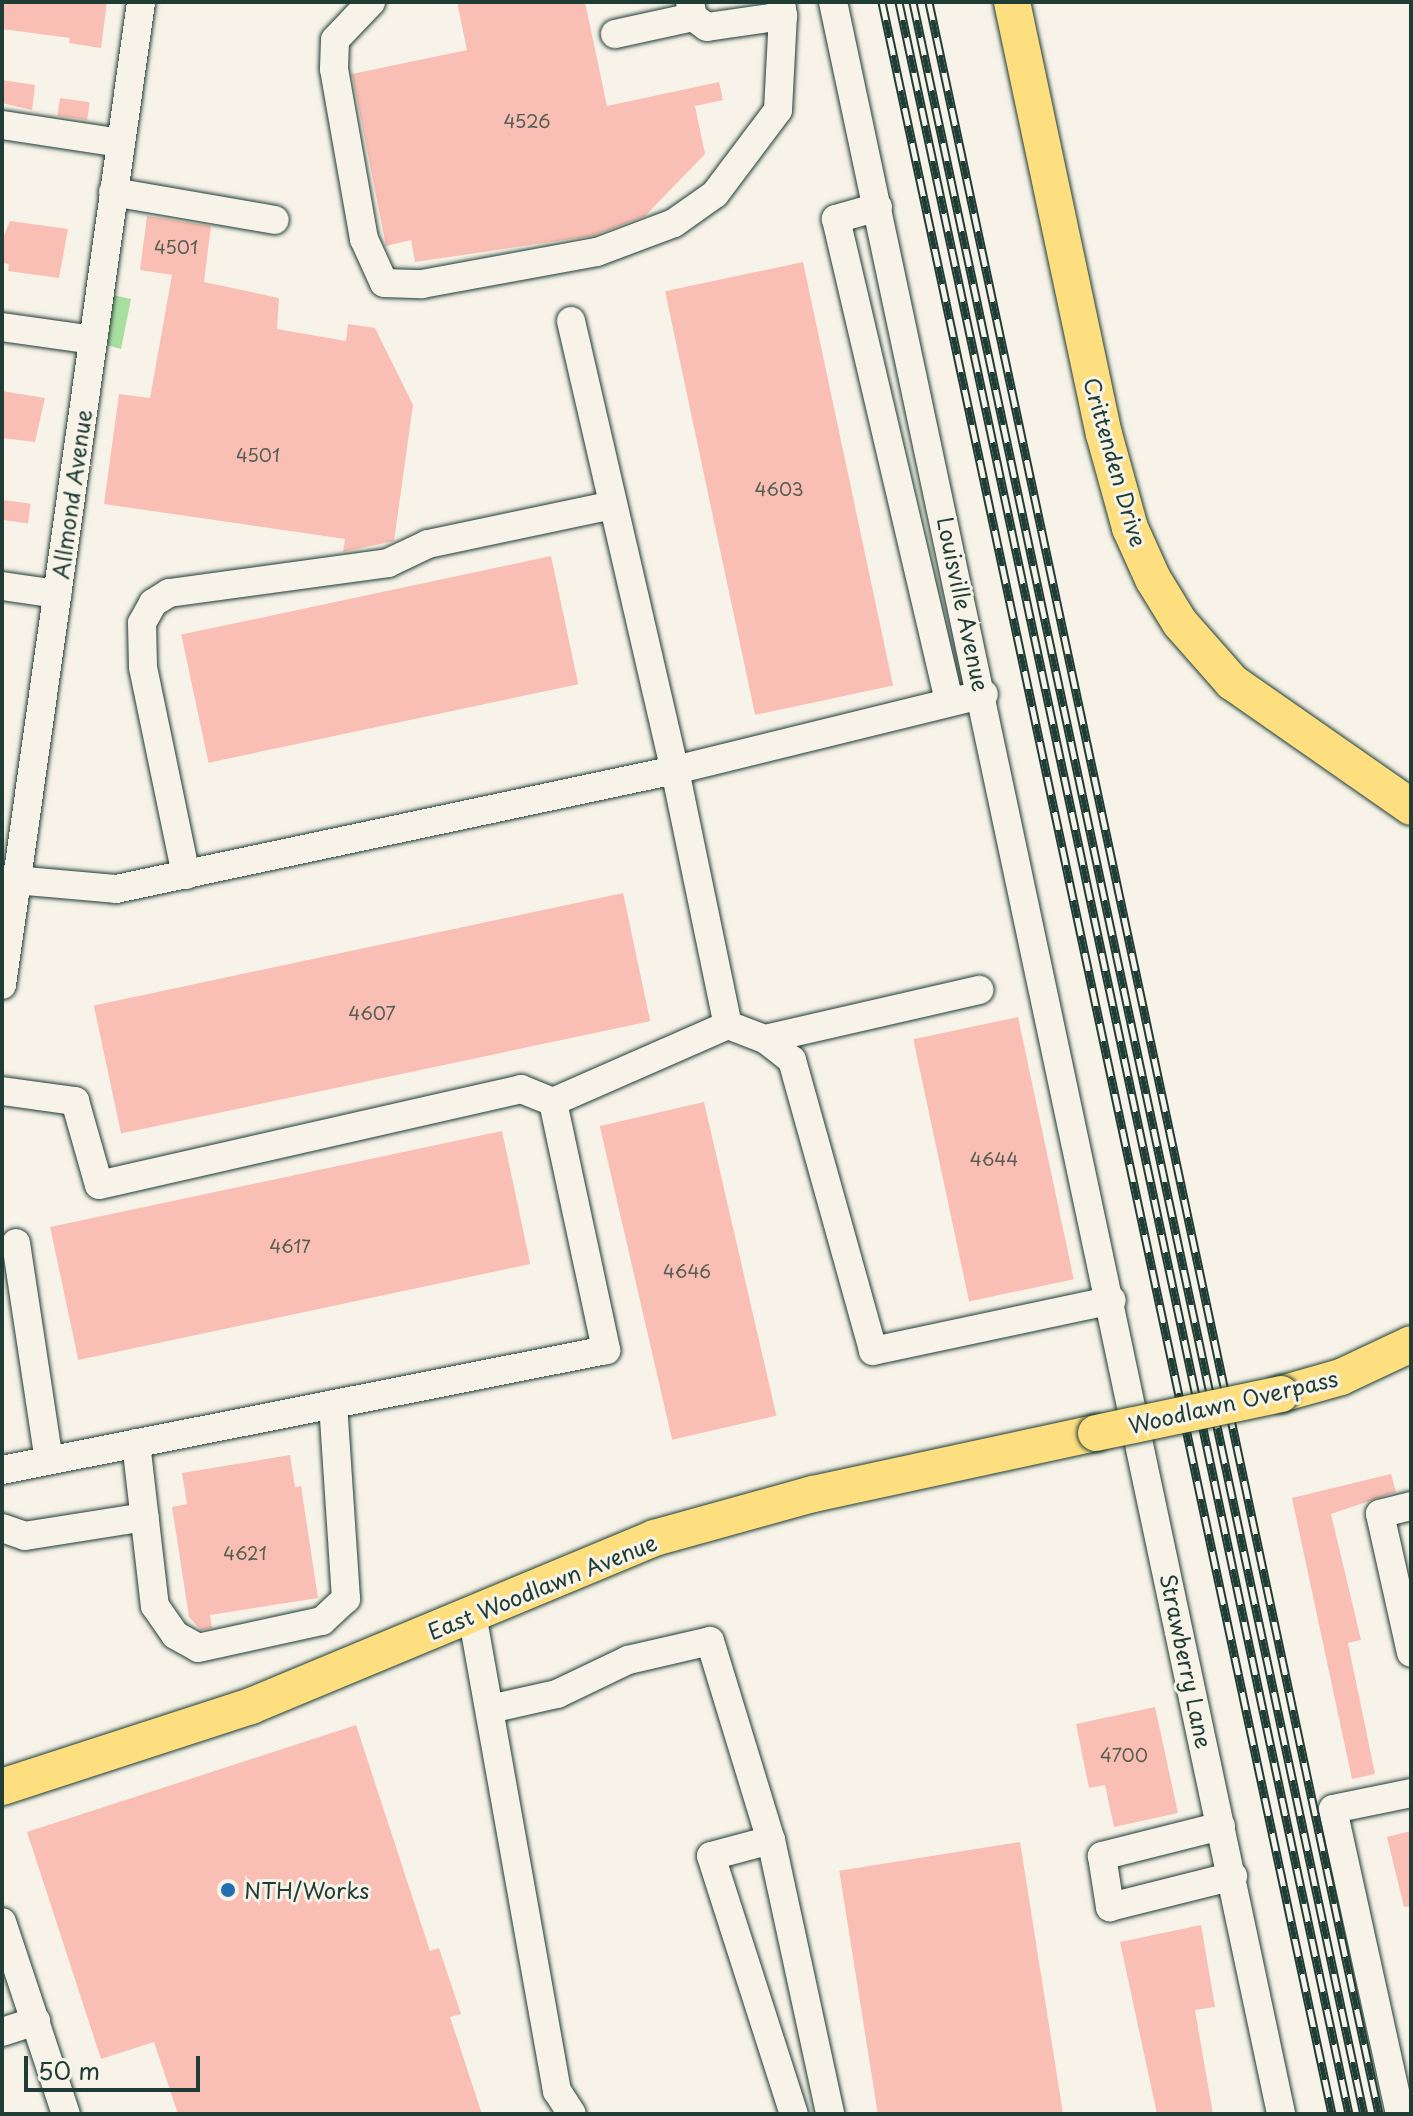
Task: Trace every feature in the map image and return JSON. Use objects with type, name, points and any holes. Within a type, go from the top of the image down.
[{"type":"main road","name":"Crittenden Drive","points":[[1012,2],[1104,434],[1130,528],[1153,579],[1180,623],[1232,682],[1411,807]]},
{"type":"main road","name":"Woodlawn Overpass","points":[[1096,1433],[1281,1394],[1341,1377],[1411,1344]]},
{"type":"main road","name":"East Woodlawn Avenue","points":[[2,1787],[251,1706],[591,1562],[734,1514],[1096,1433]]},
{"type":"street","name":"Allmond Avenue","points":[[2,985],[10,880],[57,594],[141,2]]},
{"type":"street","points":[[371,2],[335,40],[334,69],[364,239],[384,283],[422,284],[597,252],[674,223],[715,194],[778,110],[782,9],[707,27],[692,9],[615,34]]},
{"type":"street","name":"Louisville Avenue","points":[[833,2],[1093,1207]]},
{"type":"street","points":[[2,125],[121,143]]},
{"type":"street","points":[[113,192],[275,220]]},
{"type":"street","points":[[878,207],[836,219],[949,702]]},
{"type":"street","points":[[571,321],[675,770],[728,1025]]},
{"type":"street","points":[[2,327],[93,340]]},
{"type":"street","points":[[186,875],[143,667],[142,623],[153,603],[169,593],[388,563],[428,544],[613,505]]},
{"type":"street","points":[[2,586],[57,594]]},
{"type":"street","points":[[10,880],[116,889],[675,770],[984,694]]},
{"type":"street","points":[[765,1039],[979,990]]},
{"type":"street","points":[[2,1091],[75,1101],[99,1185],[521,1089],[553,1102],[728,1025],[765,1039],[792,1060],[873,1351],[1112,1300]]},
{"type":"street","points":[[2,1470],[606,1350],[553,1102]]},
{"type":"street","name":"Strawberry Lane","points":[[1093,1207],[1281,2114]]},
{"type":"street","points":[[16,1243],[49,1461]]},
{"type":"street","points":[[136,1443],[155,1606],[175,1635],[198,1648],[322,1621],[346,1599],[333,1404]]},
{"type":"street","points":[[1411,1506],[1380,1514],[1411,1653]]},
{"type":"street","points":[[2,1528],[25,1536],[145,1517]]},
{"type":"street","points":[[472,1614],[557,2091],[572,2114]]},
{"type":"street","points":[[490,1709],[557,1694],[628,1660],[710,1641],[771,1840],[830,2114]]},
{"type":"street","points":[[1400,2114],[1333,1809],[1411,1793]]},
{"type":"street","points":[[1221,1826],[1102,1856],[1110,1907],[1233,1876]]},
{"type":"street","points":[[771,1840],[711,1856],[794,2114]]},
{"type":"street","points":[[2,1922],[66,2114]]},
{"type":"street","points":[[2,2032],[36,2021]]},
{"type":"green space","points":[[113,295],[131,299],[121,349],[106,345]]},
{"type":"building","points":[[2,2],[107,2],[101,48],[69,43],[70,38],[2,29]]},
{"type":"building","points":[[457,2],[585,2],[607,106],[719,82],[723,100],[695,106],[705,154],[645,216],[592,236],[415,262],[411,240],[386,246],[352,74],[467,50]]},
{"type":"building","points":[[2,80],[35,85],[32,110],[2,103]]},
{"type":"building","points":[[60,98],[90,102],[87,120],[57,116]]},
{"type":"building","points":[[147,216],[211,226],[204,282],[279,298],[277,329],[346,341],[348,324],[375,328],[413,405],[394,541],[343,552],[345,539],[104,504],[119,394],[150,398],[172,275],[140,270]]},
{"type":"building","points":[[10,221],[68,229],[59,278],[8,271],[9,264],[2,263],[2,240]]},
{"type":"building","points":[[803,262],[893,686],[755,715],[665,291]]},
{"type":"building","points":[[2,391],[45,398],[35,442],[2,438]]},
{"type":"building","points":[[4,500],[31,504],[28,524],[2,520]]},
{"type":"building","points":[[551,556],[578,684],[208,763],[181,635]]},
{"type":"building","points":[[623,893],[650,1021],[121,1134],[94,1005]]},
{"type":"building","points":[[1018,1017],[1074,1279],[969,1301],[913,1039]]},
{"type":"building","points":[[704,1102],[776,1416],[672,1440],[600,1126]]},
{"type":"building","points":[[502,1131],[530,1264],[78,1360],[50,1227]]},
{"type":"building","points":[[290,1455],[295,1487],[301,1486],[318,1598],[210,1615],[212,1628],[201,1630],[189,1617],[172,1507],[187,1504],[182,1473]]},
{"type":"building","points":[[1391,1474],[1396,1492],[1331,1514],[1361,1640],[1348,1643],[1375,1774],[1352,1779],[1292,1498]]},
{"type":"building","points":[[1155,1707],[1178,1813],[1114,1827],[1105,1785],[1089,1788],[1076,1724]]},
{"type":"building","name":"NTH/Works","points":[[356,1725],[430,1951],[439,1948],[461,2014],[450,2017],[482,2114],[178,2114],[154,2042],[101,2059],[27,1832]]},
{"type":"building","points":[[1411,1831],[1411,1906],[1404,1907],[1387,1837]]},
{"type":"building","points":[[1020,1842],[1063,2114],[878,2114],[839,1871]]},
{"type":"building","points":[[1201,1925],[1215,2007],[1195,2010],[1213,2114],[1157,2114],[1120,1942]]},
{"type":"railway","points":[[882,2],[1332,2114]]},
{"type":"railway","points":[[899,2],[1349,2114]]},
{"type":"railway","points":[[913,2],[1364,2114]]},
{"type":"railway","points":[[929,2],[1379,2114]]},
{"type":"place","name":"NTH/Works","points":[[228,1890]]}]
